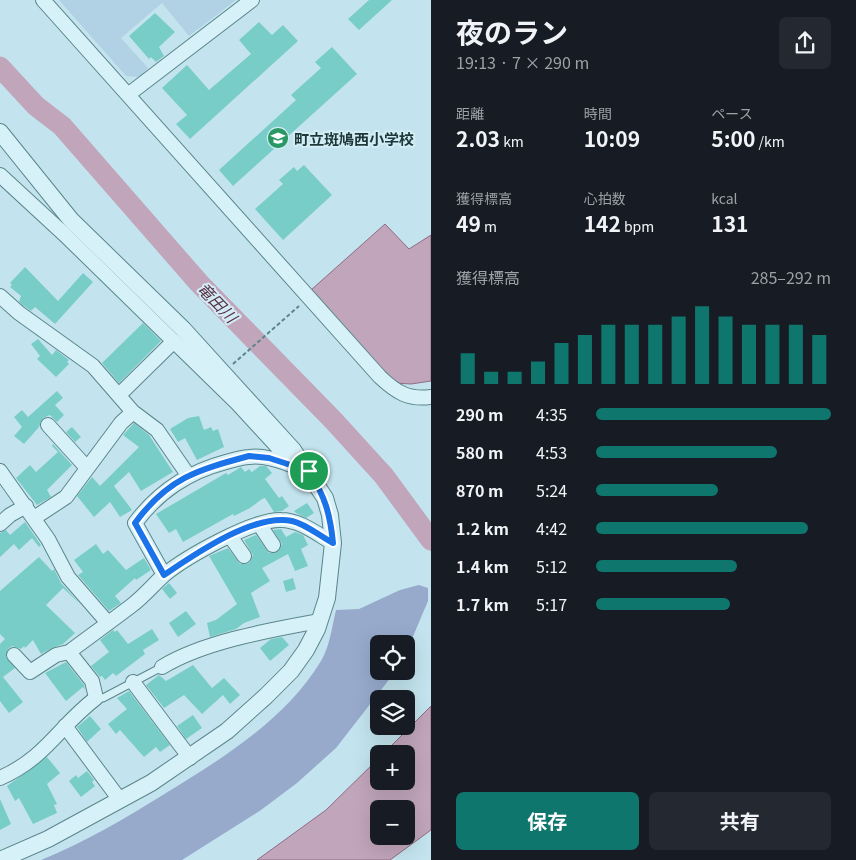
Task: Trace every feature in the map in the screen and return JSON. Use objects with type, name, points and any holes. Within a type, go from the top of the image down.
[{"type":"street","points":[[43,0],[128,94],[171,146],[393,390],[405,396],[431,397]]},
{"type":"street","points":[[128,94],[252,0]]},
{"type":"street","points":[[0,132],[71,220],[183,329],[224,372],[302,468],[324,498],[330,515],[333,543],[327,598],[320,621],[306,650],[291,672],[227,731],[190,758],[120,800],[48,839],[0,860]]},
{"type":"street","points":[[0,175],[302,468]]},
{"type":"street","points":[[0,296],[19,313],[93,366],[133,412],[158,430],[188,475]]},
{"type":"street","points":[[119,395],[174,342]]},
{"type":"street","points":[[34,518],[66,497],[121,423],[133,412]]},
{"type":"street","points":[[48,425],[88,468]]},
{"type":"street","points":[[164,575],[135,523],[148,505],[188,475],[249,456],[269,458],[302,468]]},
{"type":"street","points":[[0,471],[48,539],[68,578],[108,623]]},
{"type":"street","points":[[0,524],[10,515],[26,506]]},
{"type":"street","points":[[14,655],[30,672],[56,655],[69,652],[152,589],[164,575],[191,557],[230,536],[259,524],[279,520],[294,522],[333,543]]},
{"type":"street","points":[[259,524],[272,545]]},
{"type":"street","points":[[230,536],[244,556]]},
{"type":"street","points":[[162,667],[176,659],[203,649],[268,630],[320,621]]},
{"type":"street","points":[[0,778],[34,759],[75,715],[96,698],[92,681],[69,652]]},
{"type":"street","points":[[133,682],[190,758]]},
{"type":"street","points":[[65,726],[120,800]]},
{"type":"lane","points":[[96,698],[103,698],[162,667]]},
{"type":"path","points":[[224,372],[309,298]]},
{"type":"shaded area","points":[[59,0],[236,0],[189,36],[162,3],[121,38],[148,68],[140,77],[126,76]]},
{"type":"shaded area","points":[[385,224],[409,249],[431,235],[431,381],[411,384],[394,383],[311,290]]},
{"type":"shaded area","points":[[419,585],[428,588],[428,601],[414,635],[370,635],[370,680],[389,680],[381,690],[370,690],[370,704],[336,748],[297,783],[261,810],[182,860],[41,860],[89,837],[151,802],[209,766],[251,736],[290,702],[321,661],[329,642],[336,610],[359,609],[400,590]]},
{"type":"shaded area","points":[[431,706],[431,830],[415,842],[415,800],[370,800],[370,845],[410,845],[390,860],[257,860],[326,810],[370,767],[370,790],[415,790],[415,745],[392,745],[402,735],[415,735],[415,722]]},
{"type":"building","points":[[369,0],[392,0],[359,30],[348,19]]},
{"type":"building","points":[[155,13],[175,32],[159,47],[164,56],[156,62],[151,57],[149,59],[129,36]]},
{"type":"building","points":[[259,22],[272,35],[283,25],[298,41],[190,139],[176,124],[187,115],[162,88],[187,65],[209,90],[251,54],[239,40]]},
{"type":"building","points":[[332,47],[357,74],[233,186],[219,170],[296,100],[291,95],[321,68],[315,62]]},
{"type":"building","points":[[304,165],[332,195],[283,240],[255,209],[283,184],[279,180],[294,167],[297,171]]},
{"type":"building","points":[[25,267],[58,301],[83,273],[93,282],[55,324],[35,307],[31,311],[19,302],[21,296],[10,287],[12,285],[10,283]]},
{"type":"building","points":[[143,323],[161,341],[119,383],[102,363]]},
{"type":"building","points":[[38,339],[52,355],[56,350],[69,360],[67,362],[69,364],[56,377],[37,359],[40,356],[31,344]]},
{"type":"building","points":[[57,391],[63,398],[55,405],[64,415],[57,422],[50,415],[43,418],[39,427],[24,444],[14,436],[22,427],[14,417],[22,410],[28,417]]},
{"type":"building","points":[[199,416],[204,430],[211,427],[213,431],[218,429],[224,447],[197,460],[185,438],[178,442],[170,429],[188,418]]},
{"type":"building","points":[[134,423],[149,435],[173,472],[141,491],[129,472],[114,486],[132,510],[120,517],[110,502],[94,517],[77,496],[92,477],[100,486],[139,447],[123,435]]},
{"type":"building","points":[[72,427],[81,437],[75,442],[66,432]]},
{"type":"building","points":[[53,444],[72,465],[47,490],[51,497],[37,505],[16,478],[30,465],[36,472],[58,452],[52,446]]},
{"type":"building","points":[[260,466],[266,466],[272,473],[265,479],[279,498],[282,496],[289,506],[282,511],[274,512],[265,498],[250,508],[234,516],[233,514],[183,542],[176,529],[169,533],[156,514],[226,473],[228,475],[241,467],[245,472],[249,469],[252,472]]},
{"type":"building","points":[[307,503],[314,513],[306,518],[294,511]]},
{"type":"building","points":[[25,522],[41,545],[39,547],[32,538],[19,550],[14,544],[0,557],[0,533],[6,530],[10,535]]},
{"type":"building","points":[[281,529],[286,537],[295,532],[303,535],[308,545],[301,549],[308,566],[295,571],[288,554],[262,568],[270,581],[251,593],[260,617],[244,623],[236,629],[210,637],[207,623],[216,620],[237,604],[209,556],[228,548],[240,564],[249,563],[253,555],[244,540],[256,535],[269,553],[277,552],[282,544],[273,530]]},
{"type":"building","points":[[96,544],[103,554],[108,550],[126,570],[144,558],[151,570],[136,580],[135,578],[115,596],[121,603],[109,611],[78,575],[83,572],[74,560]]},
{"type":"building","points":[[39,557],[52,571],[54,569],[61,583],[80,604],[63,588],[46,605],[75,633],[63,644],[41,654],[33,640],[25,648],[24,646],[21,649],[12,646],[8,649],[6,657],[15,668],[3,677],[23,702],[9,713],[0,701],[0,644],[5,639],[0,634],[0,591]]},
{"type":"building","points":[[293,578],[296,589],[286,592],[283,581]]},
{"type":"building","points":[[169,583],[177,593],[170,599],[162,589]]},
{"type":"building","points":[[186,611],[196,624],[178,637],[169,623]]},
{"type":"building","points":[[152,629],[159,640],[143,650],[145,654],[116,676],[113,673],[105,680],[91,666],[109,652],[100,640],[113,630],[115,632],[117,630],[128,644]]},
{"type":"building","points":[[282,637],[289,645],[270,661],[260,648],[271,639]]},
{"type":"building","points":[[66,662],[84,685],[85,690],[83,687],[66,701],[45,673]]},
{"type":"building","points":[[193,665],[212,688],[224,678],[240,695],[230,704],[223,695],[202,714],[184,695],[164,708],[146,685],[159,675],[166,681]]},
{"type":"building","points":[[129,691],[170,745],[160,752],[156,747],[144,757],[120,730],[116,734],[108,724],[127,709],[117,698]]},
{"type":"building","points":[[193,715],[202,728],[186,739],[177,726]]},
{"type":"building","points":[[90,716],[101,729],[87,742],[77,727]]},
{"type":"building","points":[[47,757],[60,773],[47,784],[57,804],[54,805],[57,813],[33,824],[19,798],[15,801],[7,786]]},
{"type":"building","points":[[87,771],[94,780],[92,782],[95,786],[81,797],[69,781],[76,775],[78,778]]},
{"type":"building","points":[[0,799],[11,824],[0,830]]},
{"type":"waterway","name":"竜田川","points":[[0,67],[36,106],[62,126],[199,283],[333,420],[384,476],[431,540]]},
{"type":"place","name":"町立斑鳩西小学校","points":[[278,138]]},
{"type":"route","points":[[249,456],[269,458],[309,471],[324,498],[330,515],[333,543],[294,522],[279,520],[259,524],[239,532],[191,557],[164,575],[135,523],[148,505],[164,491],[188,475],[212,466],[249,456]]}]
